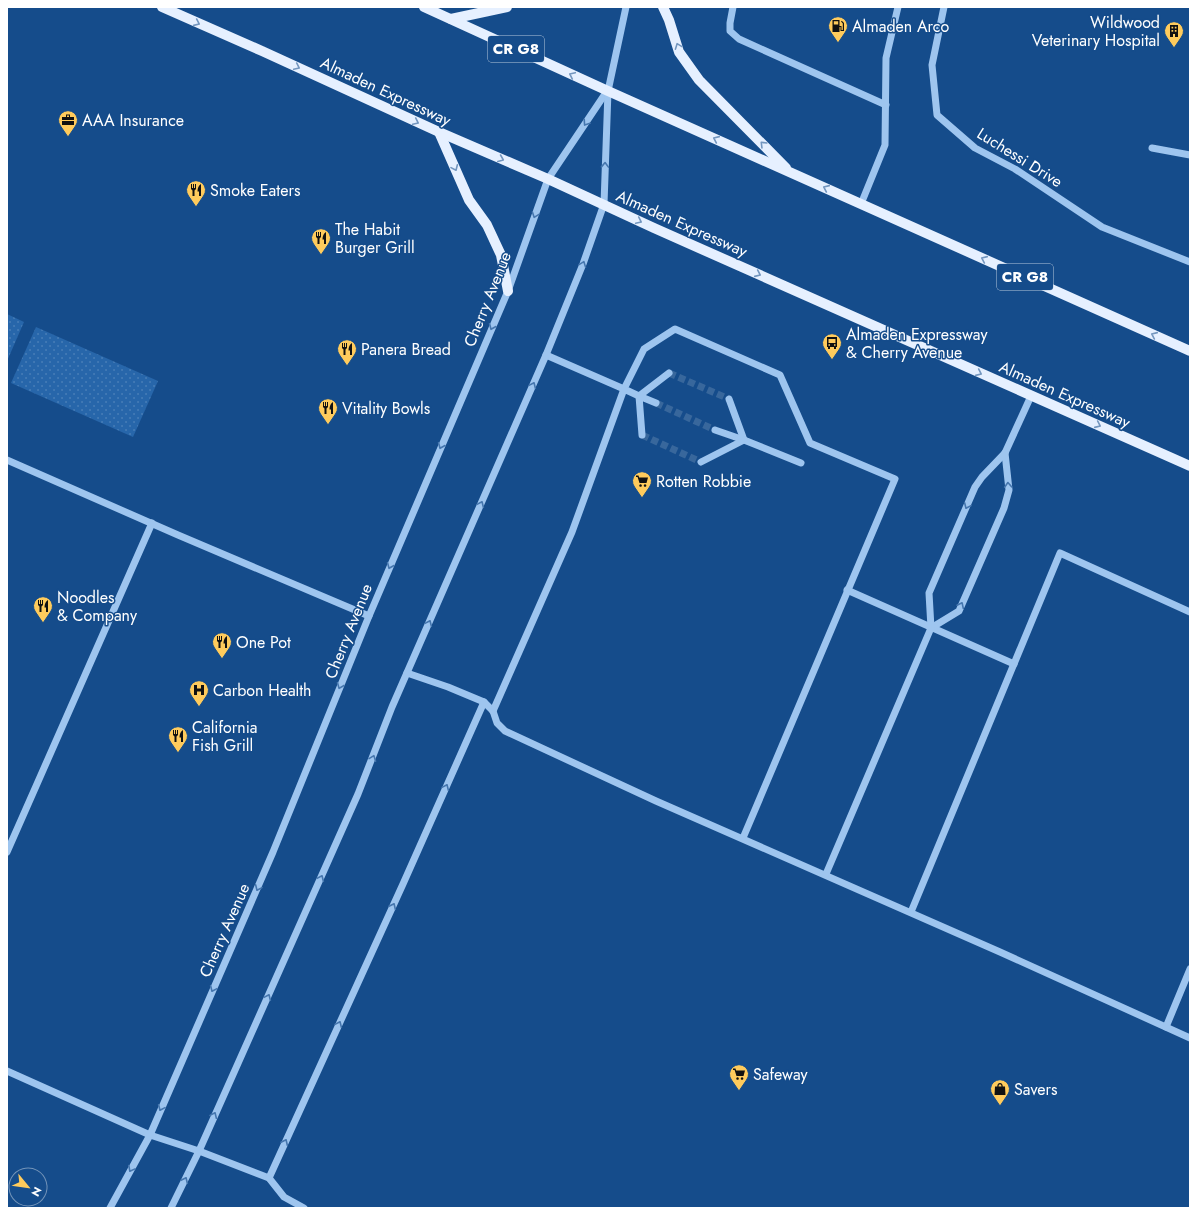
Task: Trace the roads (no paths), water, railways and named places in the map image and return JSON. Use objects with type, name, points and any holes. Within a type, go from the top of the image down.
[{"type":"main road","name":"Almaden Expressway","points":[[162,7],[1030,396],[1190,466]]},
{"type":"main road","name":"CR G8","points":[[424,7],[608,91],[1190,351]]},
{"type":"main road","points":[[452,19],[507,7]]},
{"type":"main road","points":[[663,7],[669,20],[679,52],[700,80],[790,172]]},
{"type":"main road","points":[[439,132],[469,200],[487,225],[501,255],[508,291]]},
{"type":"street","name":"Cherry Avenue","points":[[171,1208],[199,1151],[358,794],[407,673],[546,355],[583,264],[604,204],[608,91],[626,7]]},
{"type":"street","points":[[734,7],[730,23],[730,31],[739,39],[886,105]]},
{"type":"street","points":[[861,204],[885,145],[886,58],[898,7]]},
{"type":"street","name":"Luchessi Drive","points":[[944,7],[932,65],[937,115],[975,148],[1015,169],[1102,227],[1190,259]]},
{"type":"street","name":"Cherry Avenue","points":[[110,1208],[150,1135],[273,852],[368,616],[508,291],[548,179],[608,91]]},
{"type":"street","points":[[1152,148],[1190,155]]},
{"type":"street","points":[[493,712],[572,532],[624,389],[644,349],[675,329],[780,375],[810,443],[895,479],[743,838]]},
{"type":"street","points":[[546,355],[656,403]]},
{"type":"street","points":[[638,396],[669,373]]},
{"type":"street","points":[[638,396],[642,435]]},
{"type":"street","points":[[826,874],[931,628],[928,593],[975,487],[982,477],[1005,453],[1030,396]]},
{"type":"street","points":[[729,399],[744,440]]},
{"type":"street","points":[[715,430],[801,463]]},
{"type":"street","points":[[701,462],[744,440]]},
{"type":"street","points":[[931,628],[959,611],[1004,508],[1009,490],[1005,453]]},
{"type":"street","points":[[7,460],[368,616]]},
{"type":"street","points":[[7,852],[152,523]]},
{"type":"street","points":[[911,912],[1060,553],[1190,612]]},
{"type":"street","points":[[847,590],[1014,664]]},
{"type":"street","points":[[407,673],[448,687],[484,702],[493,712],[497,723],[505,731],[656,801],[826,874],[1190,1038]]},
{"type":"street","points":[[269,1178],[484,702]]},
{"type":"street","points":[[1166,1028],[1190,969]]},
{"type":"street","points":[[7,1071],[150,1135],[199,1151],[269,1178],[284,1197],[304,1208]]},
{"type":"tunnel","points":[[669,373],[729,399]]},
{"type":"tunnel","points":[[656,403],[715,430]]},
{"type":"tunnel","points":[[642,435],[701,462]]},
{"type":"place","name":"Almaden Arco","points":[[838,43]]},
{"type":"place","name":"Wildwood Veterinary Hospital","points":[[1174,48]]},
{"type":"place","name":"AAA Insurance","points":[[68,137]]},
{"type":"place","name":"Smoke Eaters","points":[[196,207]]},
{"type":"place","name":"The Habit Burger Grill","points":[[321,255]]},
{"type":"place","name":"Almaden Expressway & Cherry Avenue","points":[[832,360]]},
{"type":"place","name":"Panera Bread","points":[[347,366]]},
{"type":"place","name":"Vitality Bowls","points":[[328,425]]},
{"type":"place","name":"Rotten Robbie","points":[[642,498]]},
{"type":"place","name":"Noodles & Company","points":[[43,623]]},
{"type":"place","name":"One Pot","points":[[222,659]]},
{"type":"place","name":"Carbon Health","points":[[199,707]]},
{"type":"place","name":"California Fish Grill","points":[[178,753]]},
{"type":"place","name":"Safeway","points":[[739,1091]]},
{"type":"place","name":"Savers","points":[[1000,1106]]}]
